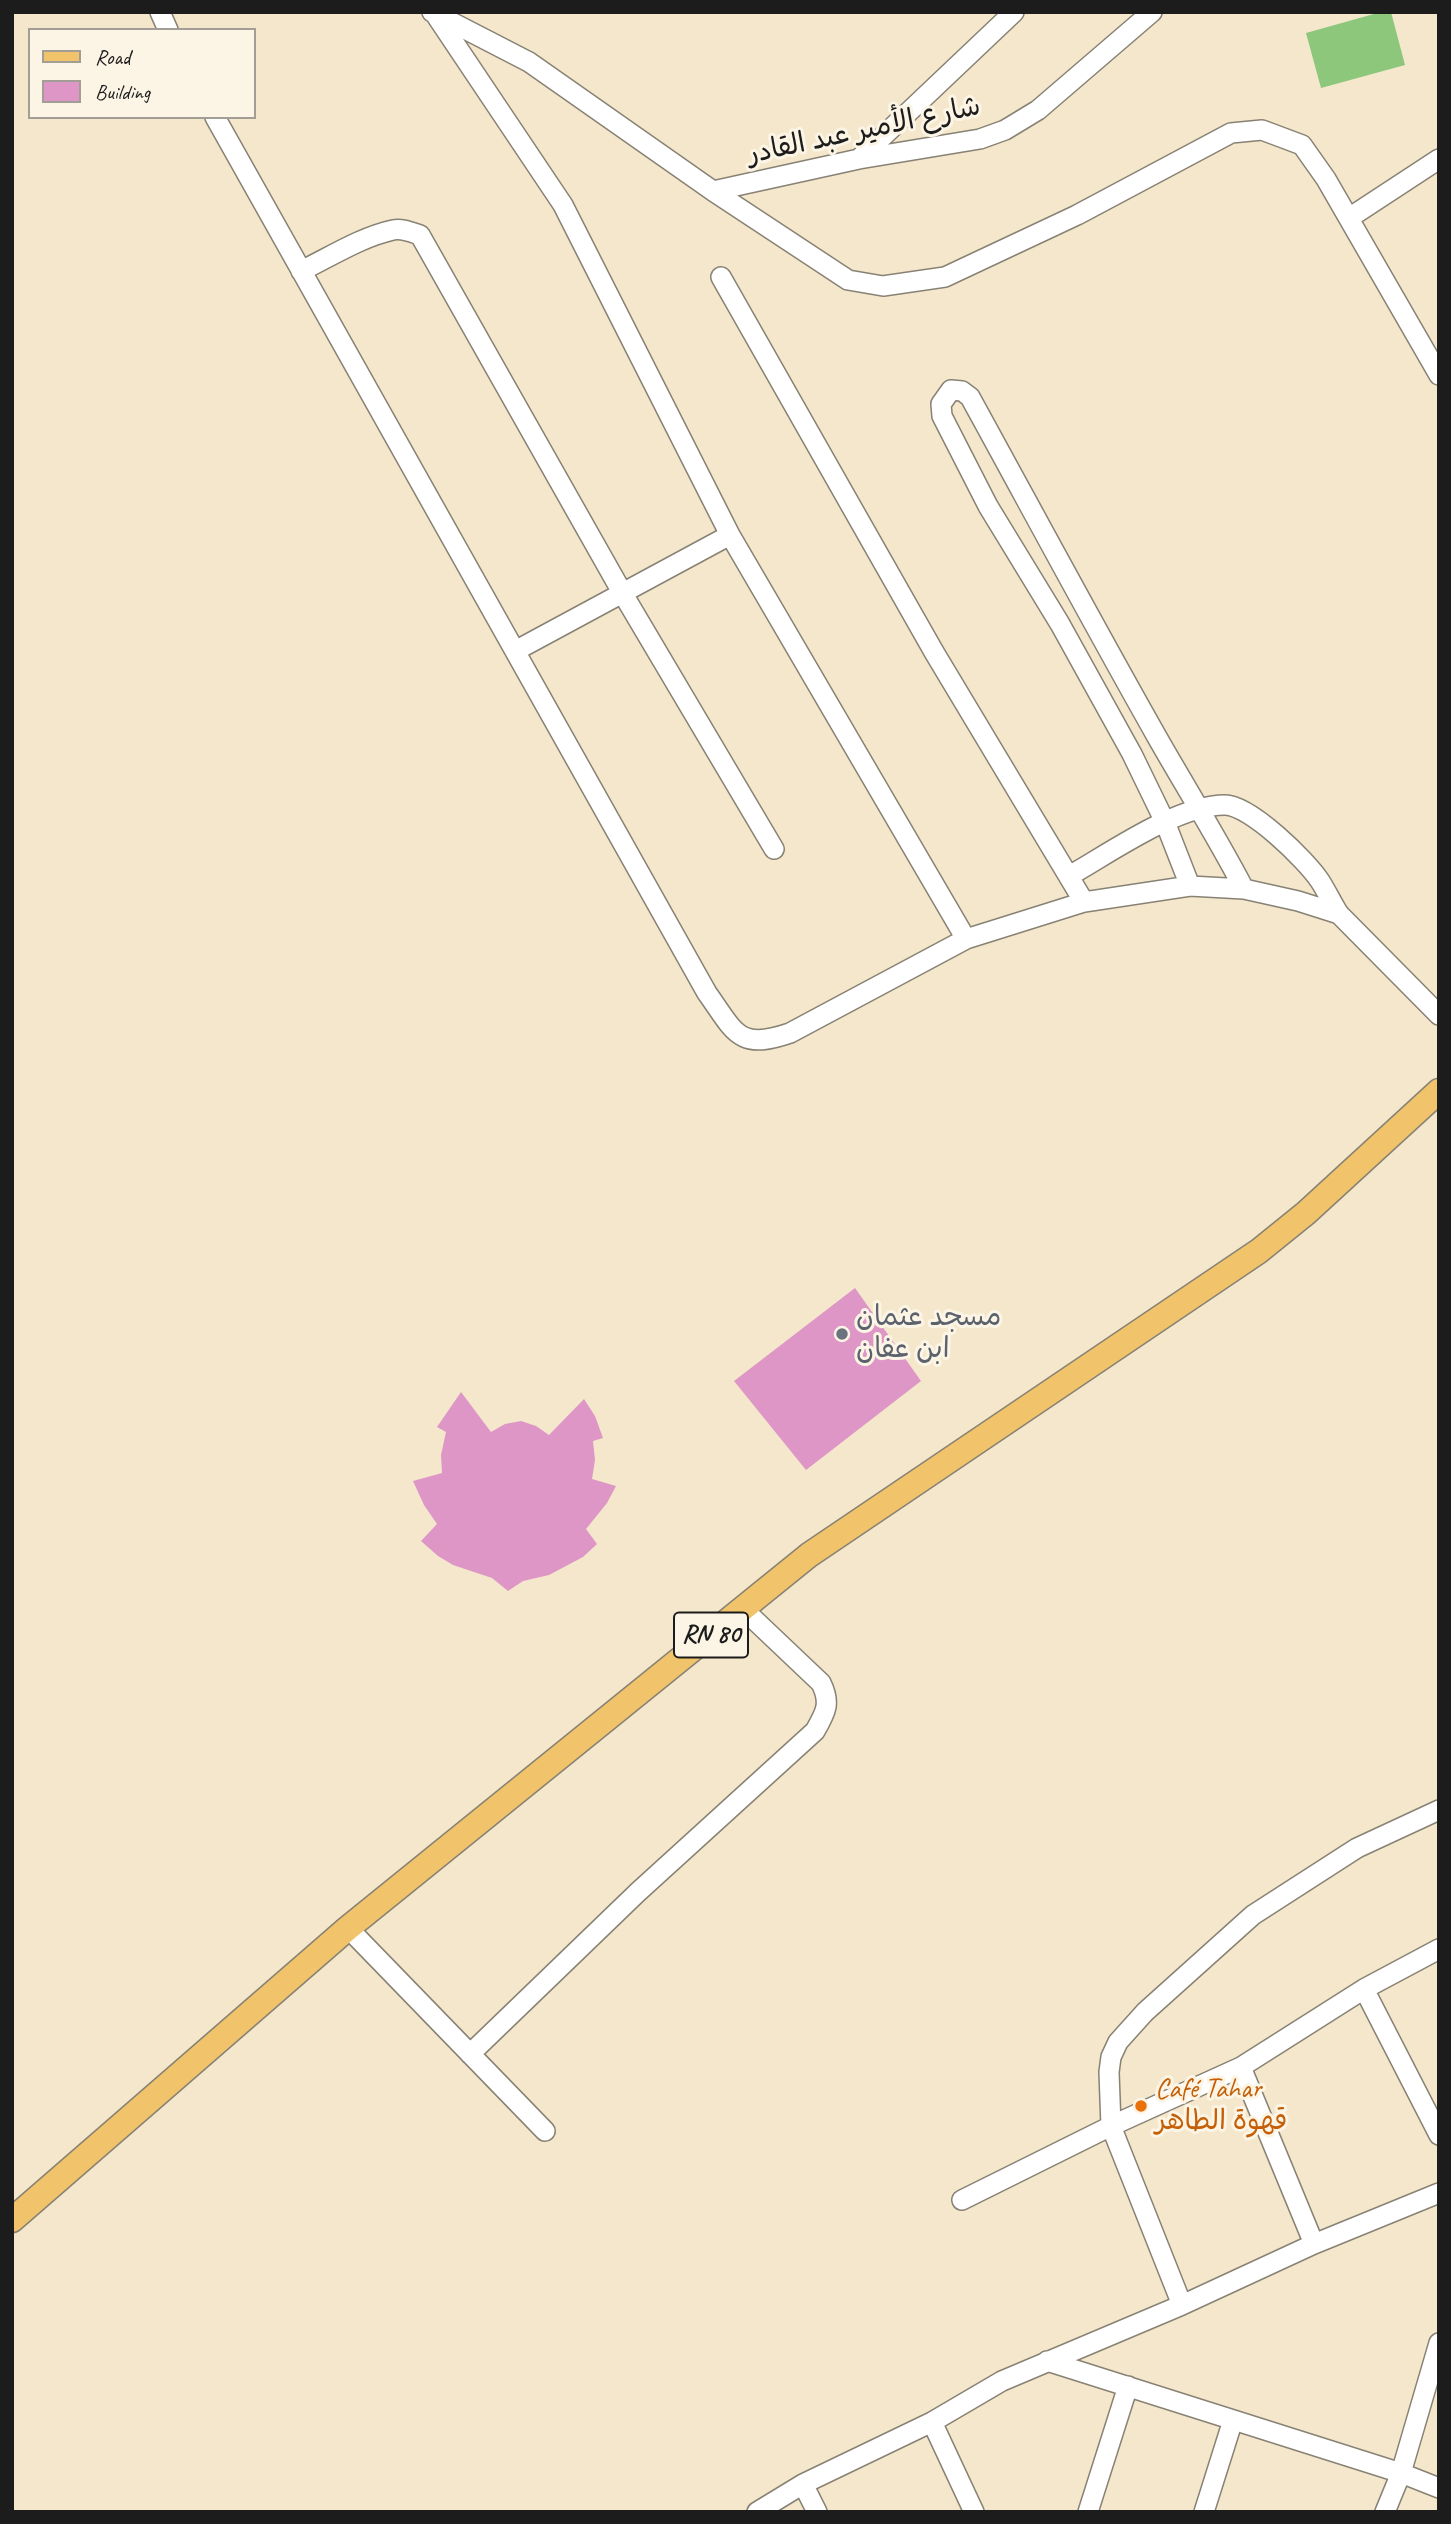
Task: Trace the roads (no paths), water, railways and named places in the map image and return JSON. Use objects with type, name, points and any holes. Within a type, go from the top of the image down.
[{"type":"main road","name":"RN 80","points":[[12,2220],[348,1928],[809,1555],[1259,1251],[1306,1213],[1439,1091]]},
{"type":"street","points":[[160,12],[167,28]]},
{"type":"street","points":[[859,159],[1014,12]]},
{"type":"street","name":"شارع الأمير عبد القادر","points":[[713,191],[859,159],[981,139],[1005,130],[1038,110],[1152,12]]},
{"type":"street","points":[[434,14],[529,62],[713,191],[848,279],[883,286],[946,276],[1077,215],[1231,133],[1262,130],[1302,145],[1326,179],[1439,375]]},
{"type":"street","points":[[434,14],[563,205],[730,535],[966,939]]},
{"type":"street","points":[[216,119],[708,993],[738,1035],[753,1041],[771,1040],[790,1033],[966,939],[1084,902],[1190,886],[1244,890],[1298,901],[1339,914]]},
{"type":"street","points":[[1349,218],[1439,159]]},
{"type":"street","points":[[301,271],[354,245],[394,230],[408,230],[420,235],[624,594],[774,849]]},
{"type":"street","points":[[721,277],[934,652],[1084,902]]},
{"type":"street","points":[[1190,886],[1165,822],[1112,718],[988,506],[942,416],[941,404],[951,390],[962,391],[970,397],[1244,890]]},
{"type":"street","points":[[1011,543],[1041,528]]},
{"type":"street","points":[[515,650],[730,535]]},
{"type":"street","points":[[1069,876],[1165,822],[1200,809],[1227,805],[1245,811],[1291,849],[1319,880],[1339,914],[1439,1015]]},
{"type":"street","points":[[470,2054],[638,1892],[815,1731],[825,1714],[828,1696],[821,1683],[743,1609]]},
{"type":"street","points":[[1182,2305],[1111,2126],[1109,2073],[1111,2057],[1118,2042],[1145,2012],[1253,1915],[1357,1848],[1439,1810]]},
{"type":"street","points":[[348,1928],[545,2131]]},
{"type":"street","points":[[962,2200],[1111,2126],[1241,2067],[1364,1989],[1439,1949]]},
{"type":"street","points":[[1364,1989],[1439,2135]]},
{"type":"street","points":[[1241,2067],[1314,2244]]},
{"type":"street","points":[[757,2512],[803,2484],[932,2422],[1002,2381],[1182,2305],[1314,2244],[1439,2193]]},
{"type":"street","points":[[1385,2512],[1401,2473],[1439,2343]]},
{"type":"street","points":[[1047,2361],[1401,2473],[1439,2488]]},
{"type":"street","points":[[1088,2512],[1128,2386]]},
{"type":"street","points":[[1204,2512],[1233,2420]]},
{"type":"street","points":[[932,2422],[974,2512]]},
{"type":"street","points":[[803,2484],[817,2512]]},
{"type":"place","name":"مسجد عثمان ابن عفان","points":[[842,1334]]},
{"type":"place","name":"Café Tahar قهوة الطاهر","points":[[1141,2106]]}]
